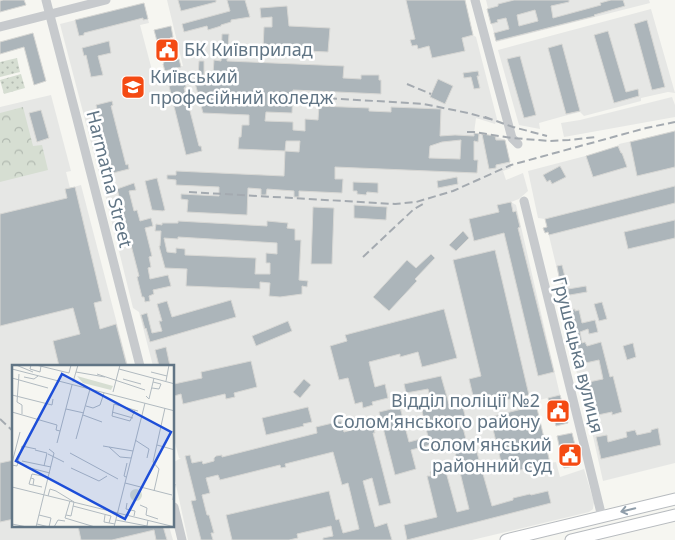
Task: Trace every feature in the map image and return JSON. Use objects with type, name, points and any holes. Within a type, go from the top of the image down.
[{"type":"main road","points":[[506,540],[675,499]]},
{"type":"main road","points":[[571,540],[604,536],[675,515]]},
{"type":"street","name":"Harmatna Street","points":[[46,0],[140,365]]},
{"type":"street","points":[[0,27],[106,0]]},
{"type":"street","points":[[475,0],[512,138],[518,144]]},
{"type":"street","name":"Грушецька вулиця","points":[[524,201],[602,517]]},
{"type":"street","points":[[175,510],[182,540]]},
{"type":"shaded area","points":[[167,0],[465,0],[497,119],[495,124],[476,118],[474,133],[495,136],[505,140],[511,168],[503,171],[506,180],[523,173],[528,191],[519,199],[511,202],[516,205],[560,395],[535,401],[550,463],[556,462],[560,477],[584,469],[594,502],[593,509],[589,512],[472,540],[188,540],[175,481],[175,461],[181,458],[179,458],[175,443],[175,365],[153,365],[139,312],[133,308],[103,186],[116,182],[114,175],[100,177],[60,24],[144,3],[149,23],[140,25],[153,74],[183,66]]},
{"type":"shaded area","points":[[486,0],[649,0],[650,3],[496,42]]},
{"type":"shaded area","points":[[651,9],[675,93],[668,92],[641,98],[641,101],[584,116],[580,112],[564,116],[539,123],[540,129],[519,125],[498,50]]},
{"type":"shaded area","points":[[51,95],[71,171],[66,172],[70,188],[81,185],[128,365],[12,365],[12,528],[170,528],[173,540],[0,540],[0,107]]},
{"type":"shaded area","points":[[672,97],[675,105],[675,117],[564,137],[561,123]]},
{"type":"shaded area","points":[[675,131],[675,463],[603,481],[556,293],[562,289],[545,219],[538,218],[528,171],[593,154],[618,146],[619,144]]},
{"type":"green space","points":[[17,58],[20,72],[0,77],[0,62]]},
{"type":"green space","points":[[21,74],[25,88],[4,94],[0,80]]},
{"type":"green space","points":[[23,107],[33,146],[42,145],[48,170],[0,182],[0,113]]},
{"type":"building","points":[[24,0],[26,5],[0,12],[0,1]]},
{"type":"building","points":[[178,0],[216,0],[216,2],[181,11]]},
{"type":"building","points":[[227,0],[245,0],[250,17],[231,20],[231,22],[208,30],[207,26],[184,32],[182,24],[230,11]]},
{"type":"building","points":[[406,0],[465,0],[473,35],[462,38],[465,51],[432,58],[429,46],[418,49],[417,45],[412,46],[410,40],[415,39]]},
{"type":"building","points":[[514,0],[569,0],[569,2],[551,6],[553,18],[601,5],[600,3],[611,0],[623,0],[625,6],[595,16],[496,41],[494,33],[509,29],[506,18],[491,24],[487,9],[498,6],[498,4]],"holes":[[[535,10],[538,21],[519,26],[517,15]]]},
{"type":"building","points":[[144,3],[148,19],[143,20],[143,18],[84,33],[84,35],[79,36],[75,20]]},
{"type":"building","points":[[287,6],[289,26],[330,28],[328,52],[263,49],[264,27],[272,27],[272,17],[261,18],[260,8]]},
{"type":"building","points":[[647,20],[665,87],[652,90],[634,24]]},
{"type":"building","name":"БК Київприлад","points":[[171,26],[173,37],[170,38],[176,60],[179,59],[181,67],[165,71],[154,30]]},
{"type":"building","points":[[608,31],[626,92],[638,89],[639,96],[614,103],[594,35]]},
{"type":"building","points":[[33,33],[46,81],[34,85],[24,47],[0,54],[0,42]]},
{"type":"building","points":[[222,34],[229,34],[227,61],[344,66],[343,78],[361,79],[361,75],[379,75],[381,94],[293,90],[292,113],[266,112],[265,121],[293,122],[293,130],[305,131],[305,119],[318,120],[319,106],[369,108],[369,111],[391,112],[391,107],[441,109],[440,136],[474,136],[474,133],[479,134],[478,142],[474,141],[474,160],[478,160],[477,173],[335,167],[335,179],[343,179],[342,193],[299,191],[299,197],[294,197],[294,191],[267,189],[266,195],[261,195],[261,189],[248,188],[247,215],[187,212],[188,200],[181,199],[181,194],[219,196],[219,187],[176,185],[176,180],[167,179],[167,175],[176,175],[176,171],[284,176],[285,151],[238,149],[242,125],[249,125],[249,115],[203,113],[194,79],[198,77],[199,61],[204,61],[204,76],[213,74],[214,60],[221,61]],"holes":[[[461,140],[460,159],[429,158],[430,146],[442,142]],[[286,141],[300,141],[299,152],[285,151]]]},
{"type":"building","points":[[109,41],[111,53],[98,56],[103,75],[91,77],[86,55],[84,56],[82,48]]},
{"type":"building","points":[[562,44],[580,111],[566,114],[548,48]]},
{"type":"building","points":[[520,56],[536,115],[524,118],[507,59]]},
{"type":"building","points":[[478,71],[479,76],[477,76],[480,88],[474,89],[471,77],[464,78],[463,73]]},
{"type":"building","points":[[438,79],[453,86],[445,104],[430,97]]},
{"type":"building","points":[[185,82],[186,87],[184,88],[199,146],[201,146],[202,151],[186,155],[169,86]]},
{"type":"building","points":[[112,101],[113,105],[111,106],[126,165],[128,164],[129,169],[113,173],[96,105]]},
{"type":"building","points":[[41,110],[49,138],[37,142],[29,113]]},
{"type":"building","points":[[675,131],[675,167],[637,176],[630,142]]},
{"type":"building","points":[[482,134],[495,136],[496,140],[505,140],[510,162],[496,165],[496,168],[489,169]]},
{"type":"building","points":[[618,146],[627,167],[593,177],[586,156]]},
{"type":"building","points":[[560,166],[566,177],[552,184],[550,180],[547,182],[543,175]]},
{"type":"building","points":[[457,177],[458,184],[438,188],[437,181]]},
{"type":"building","points":[[157,178],[165,210],[163,211],[152,210],[145,181]]},
{"type":"building","points":[[353,182],[378,183],[378,193],[367,192],[366,195],[357,194],[357,191],[353,191]]},
{"type":"building","points":[[134,183],[136,190],[129,191],[134,211],[137,210],[140,221],[151,218],[153,226],[145,228],[152,256],[149,257],[151,267],[148,268],[150,279],[168,275],[171,286],[153,290],[154,294],[149,296],[150,301],[145,302],[144,297],[142,297],[137,277],[139,276],[117,197],[119,196],[117,189]]},
{"type":"building","points":[[675,186],[675,203],[549,235],[548,232],[545,233],[543,228],[547,227],[545,219]]},
{"type":"building","points":[[75,187],[102,301],[94,303],[100,329],[116,324],[127,365],[59,365],[53,341],[80,334],[73,308],[0,326],[0,214],[67,198],[65,189]]},
{"type":"building","points":[[511,202],[513,212],[516,211],[520,227],[518,228],[554,372],[538,376],[504,233],[474,241],[469,219],[499,212],[497,205]]},
{"type":"building","points":[[354,205],[387,207],[386,220],[354,218]]},
{"type":"building","points":[[313,207],[334,208],[332,264],[311,264]]},
{"type":"building","points":[[675,220],[675,238],[628,249],[624,232]]},
{"type":"building","points":[[178,221],[267,226],[267,221],[288,223],[287,228],[295,229],[295,240],[301,240],[299,280],[308,281],[307,287],[302,286],[302,294],[280,297],[269,296],[270,283],[260,282],[260,289],[186,286],[187,269],[165,268],[159,246],[161,231],[155,231],[156,224],[178,223]],"holes":[[[178,237],[277,243],[277,254],[266,253],[266,263],[270,263],[270,274],[255,274],[256,258],[185,255],[185,249],[176,248],[176,253],[167,252],[164,238],[178,239]]]},
{"type":"building","points":[[463,231],[469,238],[456,251],[449,245]]},
{"type":"building","points":[[495,250],[529,395],[487,404],[485,393],[473,396],[469,379],[481,376],[453,260]]},
{"type":"building","points":[[431,254],[435,258],[389,311],[373,297],[407,260],[416,268]]},
{"type":"building","points":[[562,265],[568,289],[586,286],[587,292],[564,296],[557,266]]},
{"type":"building","points":[[231,300],[236,317],[150,342],[141,315],[147,313],[152,333],[162,331],[159,321],[162,321],[157,304],[167,301],[172,317]]},
{"type":"building","points":[[602,302],[607,319],[599,321],[594,304]]},
{"type":"building","points":[[444,309],[457,358],[422,367],[418,352],[400,357],[400,354],[369,362],[375,387],[385,384],[388,398],[372,402],[373,405],[363,408],[362,402],[355,404],[348,378],[339,380],[330,346],[347,341],[345,335]]},
{"type":"building","points":[[575,309],[575,311],[579,310],[582,323],[595,320],[598,332],[589,334],[588,329],[580,332],[582,343],[585,342],[587,346],[601,342],[610,377],[613,376],[622,412],[612,415],[612,412],[593,416],[584,383],[603,379],[599,360],[581,364],[567,311]]},
{"type":"building","points":[[288,321],[292,331],[256,346],[252,336]]},
{"type":"building","points":[[633,343],[636,357],[627,360],[623,346]]},
{"type":"building","points":[[166,347],[170,365],[159,365],[155,350]]},
{"type":"building","points":[[251,361],[257,387],[234,393],[235,397],[226,399],[225,394],[183,404],[181,394],[175,396],[175,384],[202,378],[201,372]]},
{"type":"building","points":[[441,376],[449,404],[461,400],[467,423],[462,424],[469,451],[476,449],[492,506],[513,500],[513,498],[548,491],[551,503],[407,540],[404,525],[437,517],[427,476],[431,476],[430,472],[437,470],[438,474],[446,472],[457,512],[469,509],[454,448],[432,453],[430,445],[411,450],[416,469],[395,475],[379,412],[400,407],[409,442],[428,437],[421,407],[432,405],[428,389],[406,393],[404,384]]},
{"type":"building","points":[[304,379],[311,385],[300,398],[293,392]]},
{"type":"building","name":"Відділ поліції №2 Солом'янського району","points":[[560,395],[568,423],[556,426],[548,398]]},
{"type":"building","points":[[535,400],[550,463],[504,474],[490,417],[530,407],[529,402]]},
{"type":"building","points":[[308,407],[312,422],[303,424],[304,426],[266,435],[262,418]]},
{"type":"building","points":[[341,421],[344,432],[355,429],[354,426],[372,422],[375,433],[373,433],[391,503],[379,506],[372,478],[363,481],[375,527],[387,523],[392,540],[323,540],[323,538],[333,536],[331,526],[297,534],[298,538],[289,540],[232,540],[226,515],[329,491],[336,520],[339,519],[343,533],[359,529],[348,483],[342,485],[333,452],[285,464],[286,467],[281,468],[280,465],[220,480],[218,475],[206,478],[210,493],[202,495],[214,533],[211,533],[213,540],[201,540],[191,501],[196,500],[185,456],[190,455],[192,463],[202,461],[203,464],[214,461],[216,456],[222,455],[222,457],[317,433],[316,427]]},
{"type":"building","points":[[658,428],[661,445],[601,459],[596,437],[607,435],[608,442],[627,437],[626,432],[635,430],[637,435],[651,432],[651,430]]},
{"type":"building","name":"Солом'янський районний суд","points":[[572,433],[580,465],[564,468],[557,436]]},
{"type":"building","points":[[12,460],[12,519],[0,522],[0,463]]},
{"type":"building","points":[[78,528],[164,528],[167,540],[156,540],[154,530],[112,540],[81,540]]},
{"type":"railway","points":[[407,84],[431,94]]},
{"type":"railway","points":[[293,96],[424,104],[490,119]]},
{"type":"railway","points":[[485,117],[547,136]]},
{"type":"railway","points":[[189,192],[395,204],[416,202],[453,191],[511,165],[646,128],[675,122]]},
{"type":"railway","points":[[467,132],[550,141],[596,137]]},
{"type":"railway","points":[[363,257],[414,209],[425,203]]},
{"type":"railway","points":[[0,419],[12,430]]},
{"type":"place","name":"БК Київприлад","points":[[167,50]]},
{"type":"place","name":"Київський професійний коледж","points":[[133,87]]},
{"type":"place","name":"Відділ поліції №2 Солом'янського району","points":[[558,411]]},
{"type":"place","name":"Солом'янський районний суд","points":[[570,455]]}]
